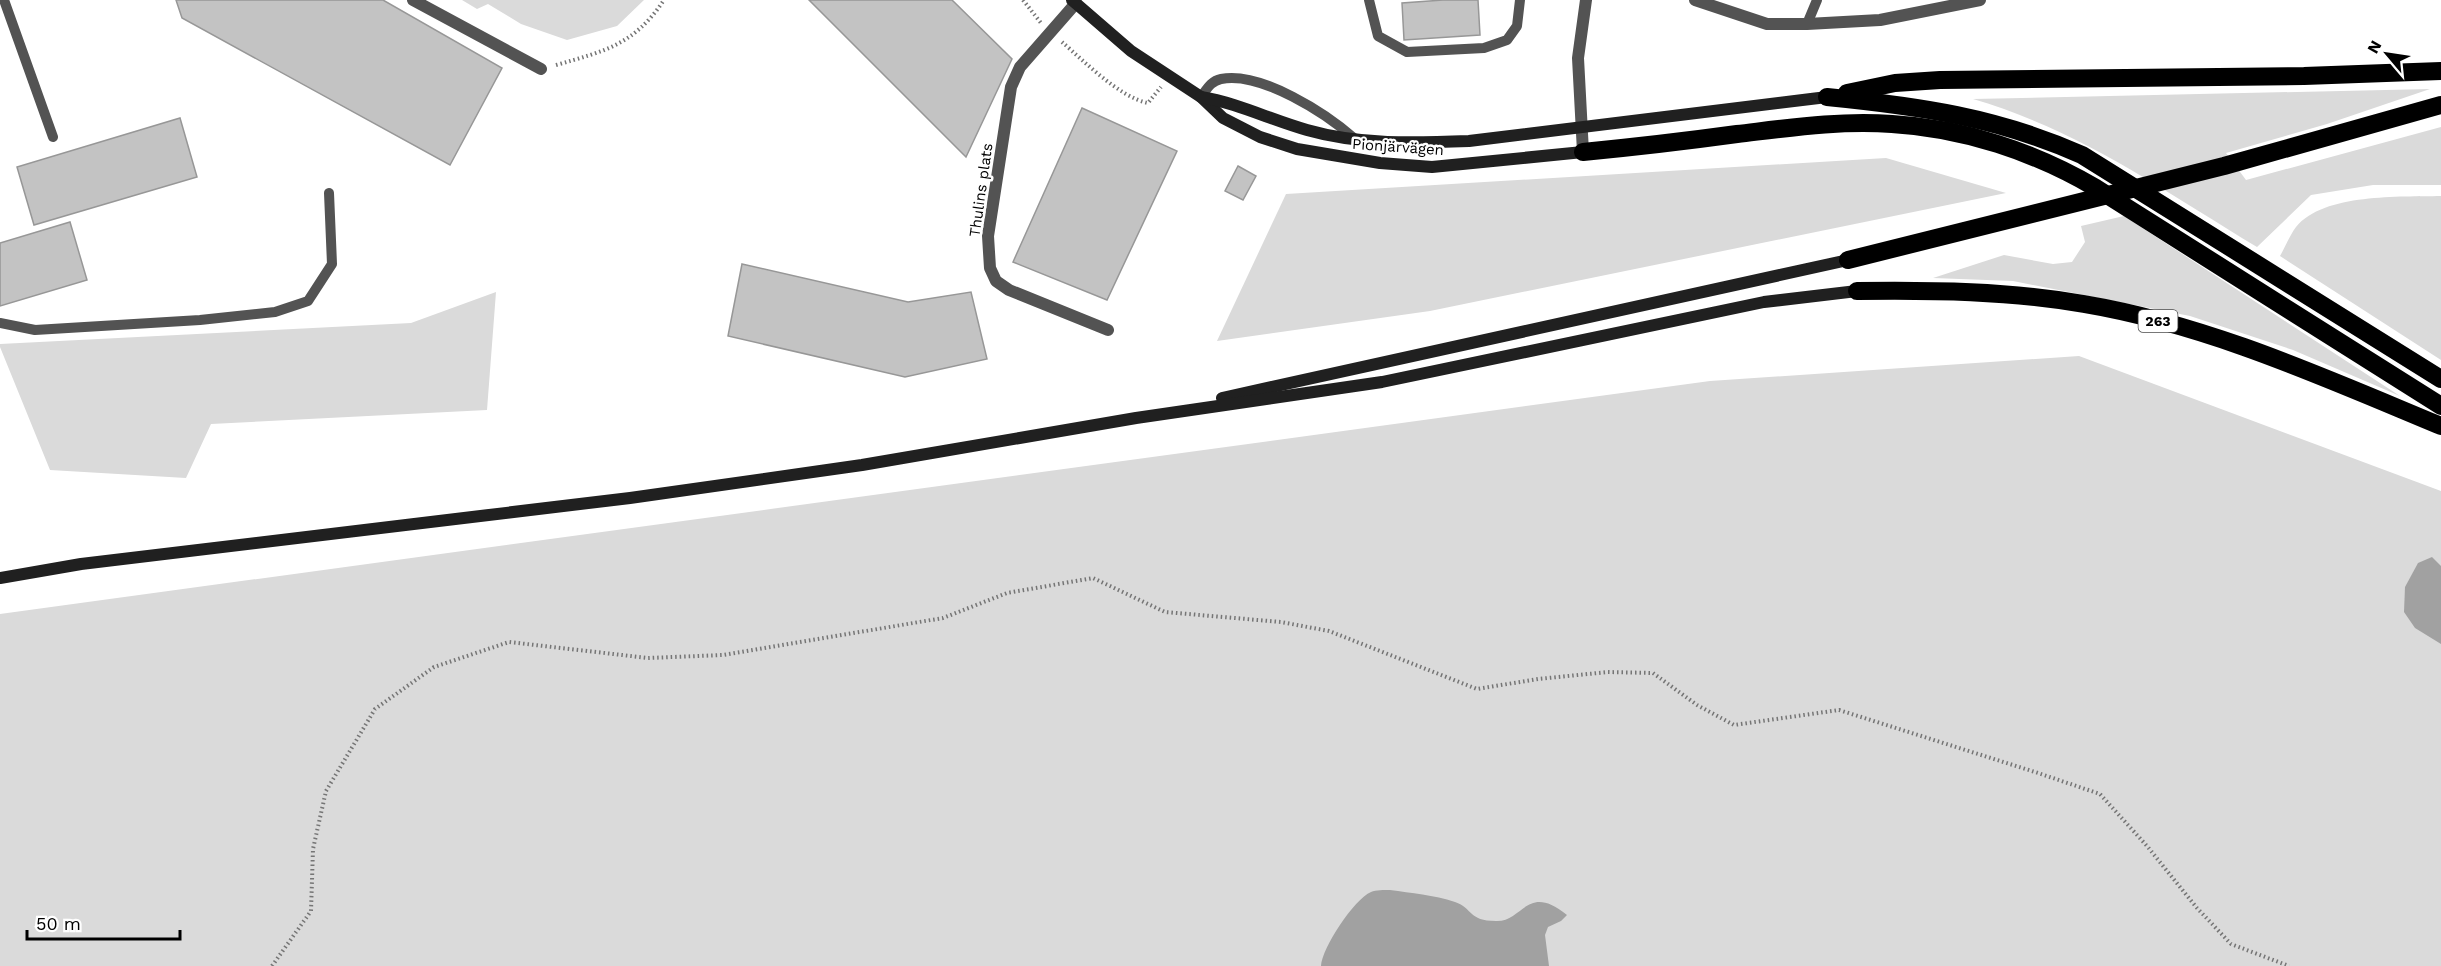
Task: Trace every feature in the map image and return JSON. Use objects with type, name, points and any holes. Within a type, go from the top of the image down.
[{"type":"highway","points":[[1827,97],[1895,83],[1940,80],[2304,76],[2441,71]]},
{"type":"highway","points":[[1827,97],[1930,108],[1969,116],[2021,130],[2082,155],[2441,379]]},
{"type":"highway","name":"263","points":[[1848,260],[2224,166],[2441,105]]},
{"type":"highway","points":[[1583,152],[1814,125],[1857,123],[1924,128],[2010,148],[2065,170],[2096,188],[2441,406]]},
{"type":"highway","name":"263","points":[[1857,291],[1977,292],[2085,304],[2170,324],[2290,363],[2441,426]]},
{"type":"main road","name":"Pionjärvägen","points":[[1074,2],[1131,51],[1202,97],[1223,118],[1260,136],[1338,157],[1432,167],[1583,152]]},
{"type":"main road","name":"Pionjärvägen","points":[[1202,97],[1228,102],[1264,117],[1309,131],[1355,139],[1422,143],[1457,142],[1581,128],[1827,97]]},
{"type":"main road","name":"263","points":[[1136,418],[1848,260]]},
{"type":"main road","name":"263","points":[[0,578],[81,564],[630,498],[862,465],[1136,418],[1382,382],[1764,302],[1857,291]]},
{"type":"street","points":[[413,0],[541,69]]},
{"type":"street","points":[[1583,152],[1578,58],[1586,0]]},
{"type":"street","points":[[1695,0],[1767,24],[1880,20],[1980,0]]},
{"type":"street","name":"Thulins plats","points":[[1074,2],[1020,67],[1011,87],[987,236],[990,268],[996,281],[1009,290],[1108,330]]},
{"type":"lane","points":[[4,0],[53,137]]},
{"type":"lane","points":[[1369,0],[1378,36],[1407,52],[1484,48],[1507,40],[1517,26],[1520,0]]},
{"type":"lane","points":[[1807,24],[1817,0]]},
{"type":"lane","points":[[1202,97],[1210,85],[1222,79],[1266,86],[1313,107],[1336,122],[1355,139]]},
{"type":"lane","points":[[0,323],[35,330],[200,320],[274,312],[308,301],[332,264],[329,193]]},
{"type":"path","points":[[541,69],[582,60],[625,43],[651,19],[664,0]]},
{"type":"path","points":[[1023,0],[1050,32],[1102,76],[1139,101],[1148,103],[1155,97],[1168,77]]},
{"type":"path","points":[[272,966],[311,911],[313,849],[326,791],[375,709],[434,667],[509,642],[648,658],[723,655],[943,618],[1007,593],[1093,578],[1166,612],[1281,622],[1329,631],[1477,689],[1538,679],[1608,672],[1653,673],[1697,705],[1734,725],[1839,710],[2035,772],[2100,794],[2197,908],[2231,944],[2289,966]]},
{"type":"shaded area","points":[[462,0],[644,0],[617,26],[567,40],[521,24],[488,4],[477,9]]},
{"type":"shaded area","points":[[2430,89],[2327,124],[2226,153],[2246,180],[2441,127],[2441,185],[2373,185],[2311,195],[2257,247],[2154,183],[2085,144],[2012,112],[1973,99]]},
{"type":"shaded area","points":[[1886,158],[2006,193],[1430,311],[1217,341],[1286,194]]},
{"type":"shaded area","points":[[2441,196],[2441,360],[2280,256],[2296,227],[2309,216],[2325,208],[2364,199]]},
{"type":"shaded area","points":[[2124,216],[2400,396],[2293,350],[2190,316],[2013,281],[1933,278],[2004,255],[2053,264],[2072,262],[2085,242],[2081,226]]},
{"type":"shaded area","points":[[496,292],[487,410],[211,424],[186,478],[50,470],[0,347],[0,344],[411,323]]},
{"type":"shaded area","points":[[2079,356],[2441,491],[2441,966],[0,966],[0,614],[1710,381]]},
{"type":"shaded area","points":[[2432,557],[2441,566],[2441,644],[2415,628],[2404,612],[2405,587],[2418,563]]},
{"type":"shaded area","points":[[1390,890],[1455,902],[1475,917],[1487,920],[1505,920],[1527,906],[1543,902],[1567,915],[1561,921],[1548,927],[1545,935],[1549,966],[1321,966],[1333,937],[1356,904],[1371,892]]},
{"type":"building","points":[[176,0],[383,0],[502,68],[450,165],[182,18]]},
{"type":"building","points":[[809,0],[952,0],[1012,59],[966,157]]},
{"type":"building","points":[[1478,0],[1480,35],[1404,40],[1402,3]]},
{"type":"building","points":[[1082,108],[1177,151],[1107,300],[1013,262]]},
{"type":"building","points":[[180,118],[197,177],[34,225],[17,167]]},
{"type":"building","points":[[1238,166],[1256,176],[1243,200],[1225,191]]},
{"type":"building","points":[[70,222],[87,280],[0,306],[0,243]]},
{"type":"building","points":[[742,264],[908,302],[971,292],[987,359],[905,377],[728,336]]}]
